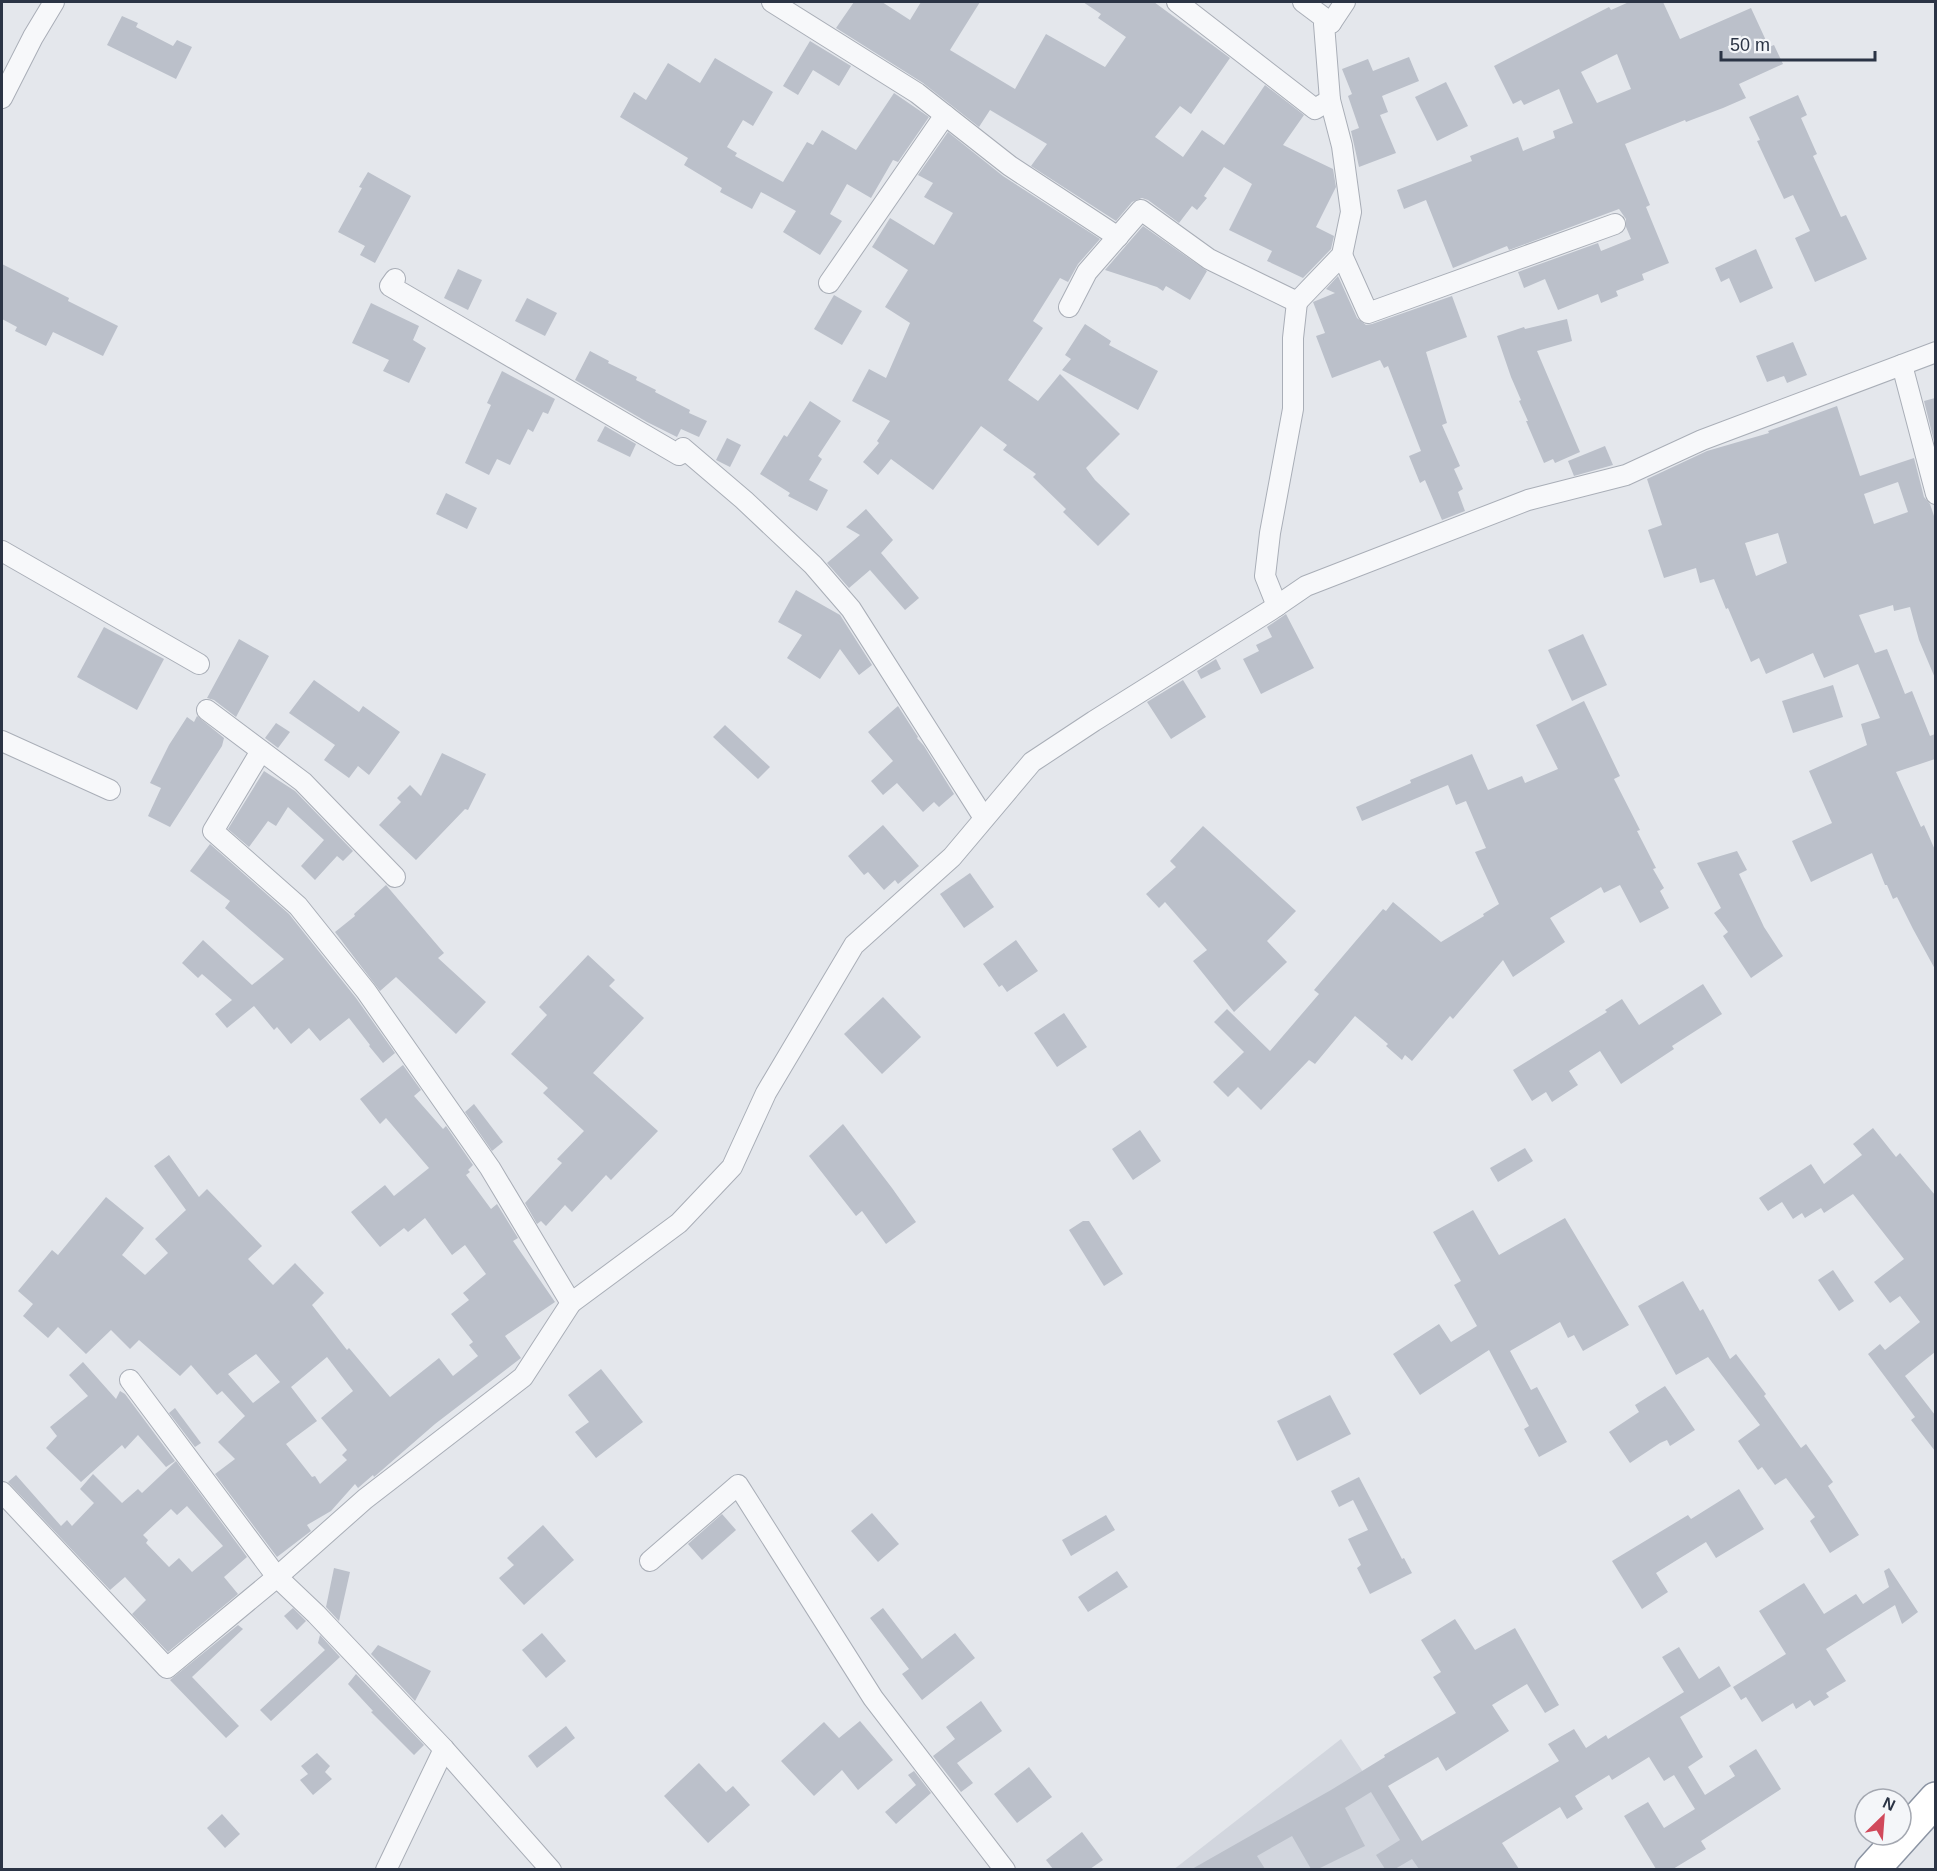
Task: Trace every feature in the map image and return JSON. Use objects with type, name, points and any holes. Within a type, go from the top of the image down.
[{"type":"highway","points":[[1872,1869],[1935,1799]]},
{"type":"street","points":[[2,99],[33,37],[54,2]]},
{"type":"street","points":[[772,2],[917,93],[1010,166],[1118,237]]},
{"type":"street","points":[[1177,2],[1315,109],[1330,100]]},
{"type":"street","points":[[1303,2],[1330,23]]},
{"type":"street","points":[[1277,606],[1265,576],[1270,533],[1293,409],[1293,338],[1297,302],[1342,255],[1351,212],[1342,146],[1330,100],[1323,24],[1330,23],[1345,2]]},
{"type":"street","points":[[829,283],[945,115]]},
{"type":"street","points":[[1069,307],[1087,272],[1141,210],[1209,259],[1297,302]]},
{"type":"street","points":[[1342,255],[1368,313],[1615,224]]},
{"type":"street","points":[[395,279],[390,286],[679,455],[683,448],[744,500],[813,565],[851,609],[984,818]]},
{"type":"street","points":[[2,1492],[167,1668],[365,1499],[523,1377],[571,1303],[679,1223],[732,1167],[766,1093],[854,945],[952,857],[1032,762],[1306,586],[1528,500],[1626,475],[1702,440],[1935,352]]},
{"type":"street","points":[[1902,365],[1935,494]]},
{"type":"street","points":[[2,551],[199,664]]},
{"type":"street","points":[[207,710],[303,782],[395,877]]},
{"type":"street","points":[[2,741],[110,790]]},
{"type":"street","points":[[261,751],[213,831],[298,906],[366,991],[490,1168],[571,1303]]},
{"type":"street","points":[[130,1380],[276,1577],[316,1614],[444,1749],[551,1869]]},
{"type":"street","points":[[650,1561],[738,1485],[873,1698],[1005,1869]]},
{"type":"street","points":[[386,1869],[444,1749]]},
{"type":"shaded area","points":[[1341,1739],[1428,1869],[1173,1870]]},
{"type":"building","points":[[854,2],[882,2],[910,20],[921,2],[980,2],[950,50],[1015,89],[1046,34],[1105,67],[1126,37],[1098,18],[1101,14],[1083,2],[1154,2],[1230,58],[1191,114],[1180,106],[1155,137],[1183,157],[1202,130],[1224,145],[1265,85],[1304,115],[1283,145],[1333,169],[1336,187],[1316,227],[1334,236],[1331,249],[1303,278],[1267,261],[1272,251],[1229,230],[1252,184],[1224,167],[1204,196],[1207,198],[1197,210],[1192,206],[1179,223],[1142,198],[1132,202],[1116,221],[1031,166],[1047,144],[990,110],[979,127],[923,83],[836,28]]},
{"type":"building","points":[[1629,2],[1663,2],[1680,39],[1751,8],[1769,47],[1774,45],[1783,64],[1739,84],[1746,98],[1625,144],[1650,205],[1646,207],[1669,263],[1642,274],[1644,280],[1616,291],[1618,296],[1601,303],[1598,294],[1558,310],[1545,279],[1524,288],[1518,272],[1598,243],[1601,251],[1631,239],[1626,227],[1626,219],[1619,209],[1509,250],[1507,246],[1453,268],[1426,200],[1404,209],[1397,190],[1472,161],[1470,156],[1518,137],[1523,151],[1555,138],[1553,131],[1573,123],[1559,89],[1524,105],[1521,100],[1513,104],[1494,66],[1609,7],[1611,10]],"holes":[[[1617,54],[1631,89],[1597,103],[1581,72]]]},
{"type":"building","points":[[122,16],[138,23],[136,27],[173,46],[177,40],[192,47],[176,79],[107,45]]},
{"type":"building","points":[[810,41],[851,66],[839,86],[813,70],[798,95],[783,86]]},
{"type":"building","points":[[1409,57],[1419,81],[1382,96],[1388,112],[1380,115],[1396,153],[1359,167],[1351,131],[1359,128],[1348,96],[1352,94],[1342,69],[1368,59],[1373,71]]},
{"type":"building","points":[[715,58],[773,92],[753,126],[743,120],[727,147],[737,153],[735,156],[783,182],[807,142],[813,145],[822,130],[856,150],[894,93],[929,117],[898,162],[893,160],[871,198],[847,184],[830,214],[842,221],[820,255],[783,232],[796,211],[761,192],[752,209],[720,192],[722,188],[684,165],[688,158],[620,117],[634,92],[646,100],[668,63],[700,83]]},
{"type":"building","points":[[1446,82],[1468,126],[1437,141],[1415,97]]},
{"type":"building","points":[[1798,95],[1807,115],[1801,118],[1817,154],[1813,156],[1841,217],[1846,215],[1867,259],[1815,282],[1795,238],[1810,231],[1793,195],[1784,199],[1757,141],[1760,140],[1749,117]]},
{"type":"building","points":[[948,132],[1003,176],[1100,239],[1078,264],[1068,282],[1060,278],[1033,321],[1043,328],[1008,380],[1038,401],[1060,374],[1120,434],[1086,468],[1130,514],[1098,546],[1063,512],[1066,509],[1033,477],[1036,474],[1003,450],[1007,445],[981,426],[933,490],[891,459],[878,475],[863,462],[879,443],[877,441],[890,421],[852,401],[869,369],[886,378],[910,323],[885,307],[908,270],[872,247],[890,218],[934,245],[953,213],[924,197],[933,183],[918,175]]},
{"type":"building","points":[[368,172],[411,196],[375,263],[360,255],[365,246],[338,232]]},
{"type":"building","points":[[1143,226],[1207,271],[1190,300],[1166,286],[1163,291],[1105,270]]},
{"type":"building","points":[[1756,249],[1773,288],[1740,303],[1729,278],[1721,282],[1715,268]]},
{"type":"building","points":[[2,264],[118,326],[103,356],[53,332],[46,346],[15,331],[17,327],[2,319]]},
{"type":"building","points":[[458,269],[482,280],[468,310],[444,298]]},
{"type":"building","points":[[1338,276],[1357,318],[1366,325],[1452,296],[1467,337],[1426,352],[1447,423],[1442,425],[1460,466],[1454,469],[1463,489],[1458,492],[1465,511],[1442,520],[1425,480],[1420,483],[1409,456],[1421,451],[1388,366],[1384,368],[1380,360],[1332,378],[1316,336],[1325,333],[1313,302],[1335,293],[1326,289]]},
{"type":"building","points":[[834,295],[862,311],[842,345],[814,329]]},
{"type":"building","points":[[527,298],[557,313],[545,336],[515,321]]},
{"type":"building","points":[[371,303],[419,326],[413,340],[426,348],[409,383],[383,371],[389,360],[352,343]]},
{"type":"building","points":[[1567,319],[1572,341],[1537,351],[1580,452],[1555,463],[1553,459],[1544,463],[1526,421],[1528,421],[1519,401],[1521,400],[1497,336],[1524,327],[1525,329]]},
{"type":"building","points":[[1085,324],[1111,341],[1109,345],[1158,371],[1138,410],[1062,370],[1071,359],[1065,355]]},
{"type":"building","points":[[1793,342],[1807,375],[1787,383],[1784,376],[1767,382],[1756,356]]},
{"type":"building","points":[[590,351],[637,377],[636,380],[656,390],[655,392],[690,410],[689,413],[707,421],[699,437],[681,429],[677,437],[575,380]]},
{"type":"building","points":[[502,371],[555,399],[548,414],[543,412],[533,432],[528,429],[510,465],[497,459],[489,475],[465,463],[491,405],[487,403]]},
{"type":"building","points":[[1935,398],[1935,445],[1924,401]]},
{"type":"building","points":[[810,401],[841,421],[818,456],[822,459],[809,480],[828,490],[817,511],[788,496],[790,493],[760,474],[784,435],[787,437]]},
{"type":"building","points":[[1837,406],[1860,476],[1914,458],[1924,497],[1930,504],[1935,519],[1935,678],[1919,640],[1910,607],[1894,611],[1893,605],[1859,615],[1875,653],[1887,649],[1905,694],[1912,691],[1930,736],[1935,734],[1935,759],[1896,772],[1921,827],[1924,825],[1935,850],[1935,969],[1897,897],[1893,899],[1885,885],[1872,853],[1811,882],[1792,841],[1832,823],[1809,771],[1867,745],[1861,724],[1880,718],[1858,664],[1824,678],[1813,653],[1766,674],[1759,658],[1751,662],[1714,579],[1700,583],[1696,568],[1664,578],[1648,530],[1662,525],[1647,479],[1707,451],[1769,433],[1768,431]],"holes":[[[1898,482],[1908,512],[1874,524],[1864,494]],[[1778,533],[1787,563],[1756,576],[1745,543]]]},
{"type":"building","points":[[605,426],[636,444],[630,457],[597,441]]},
{"type":"building","points":[[727,438],[741,445],[730,467],[716,460]]},
{"type":"building","points":[[1605,446],[1613,465],[1574,476],[1568,461]]},
{"type":"building","points":[[446,493],[477,508],[467,529],[436,514]]},
{"type":"building","points":[[866,509],[893,540],[881,553],[919,598],[905,610],[870,570],[849,588],[827,563],[860,535],[846,527]]},
{"type":"building","points":[[796,590],[840,615],[872,665],[859,675],[840,649],[820,679],[787,658],[802,635],[778,622]]},
{"type":"building","points":[[1286,614],[1314,668],[1261,694],[1243,659],[1259,651],[1256,645],[1272,637],[1267,627]]},
{"type":"building","points":[[104,627],[164,659],[137,710],[77,677]]},
{"type":"building","points":[[1583,634],[1607,685],[1572,701],[1548,650]]},
{"type":"building","points":[[239,639],[269,656],[236,717],[214,700],[207,698]]},
{"type":"building","points":[[1216,659],[1221,669],[1201,679],[1197,671]]},
{"type":"building","points":[[314,680],[359,712],[363,706],[400,732],[369,775],[358,766],[349,778],[324,760],[335,745],[289,713]]},
{"type":"building","points":[[1183,680],[1206,717],[1171,739],[1147,702]]},
{"type":"building","points":[[1833,685],[1843,717],[1793,733],[1782,701]]},
{"type":"building","points":[[1584,701],[1620,776],[1614,779],[1640,830],[1637,831],[1656,868],[1653,869],[1664,888],[1660,891],[1669,908],[1640,923],[1620,885],[1604,893],[1601,887],[1550,918],[1565,942],[1513,977],[1503,960],[1453,1019],[1450,1016],[1412,1061],[1405,1055],[1402,1060],[1386,1046],[1388,1044],[1355,1016],[1315,1064],[1309,1060],[1261,1110],[1238,1087],[1228,1097],[1213,1082],[1244,1052],[1214,1022],[1227,1009],[1270,1051],[1319,994],[1314,990],[1383,909],[1386,911],[1393,902],[1441,942],[1484,916],[1483,914],[1499,904],[1475,852],[1486,848],[1466,801],[1456,805],[1448,785],[1362,821],[1356,807],[1411,783],[1410,780],[1472,754],[1488,790],[1522,776],[1525,783],[1558,769],[1536,725]]},
{"type":"building","points":[[898,706],[954,794],[939,807],[934,802],[923,812],[897,783],[883,795],[871,781],[893,761],[868,732]]},
{"type":"building","points":[[197,716],[224,738],[222,746],[170,827],[148,816],[161,788],[150,783],[169,745],[187,717],[194,722]]},
{"type":"building","points":[[276,723],[290,732],[278,748],[265,738]]},
{"type":"building","points":[[725,725],[770,767],[758,779],[713,737]]},
{"type":"building","points":[[442,753],[486,774],[468,810],[465,809],[416,860],[379,825],[401,802],[397,798],[410,785],[421,796]]},
{"type":"building","points":[[264,771],[295,791],[353,851],[343,861],[337,856],[315,880],[301,866],[324,840],[288,807],[276,826],[268,821],[249,847],[228,829]]},
{"type":"building","points":[[883,825],[919,866],[898,884],[895,880],[884,890],[868,872],[864,875],[848,856]]},
{"type":"building","points":[[1203,826],[1296,911],[1267,941],[1287,962],[1234,1012],[1193,961],[1207,950],[1165,902],[1159,908],[1146,894],[1176,867],[1170,861]]},
{"type":"building","points":[[210,844],[289,914],[356,998],[395,1053],[383,1063],[349,1018],[320,1041],[309,1028],[291,1044],[277,1027],[274,1030],[254,1006],[227,1028],[215,1014],[232,1000],[202,974],[198,978],[182,963],[203,940],[252,985],[284,959],[225,908],[230,901],[190,871]]},
{"type":"building","points":[[1737,851],[1747,870],[1739,874],[1764,927],[1783,956],[1751,978],[1723,936],[1728,932],[1714,913],[1721,908],[1697,863]]},
{"type":"building","points":[[970,873],[994,907],[964,928],[940,894]]},
{"type":"building","points":[[386,885],[444,953],[438,958],[486,1002],[456,1034],[396,977],[380,991],[335,932]]},
{"type":"building","points":[[1016,940],[1038,971],[1007,992],[1002,985],[999,987],[983,964]]},
{"type":"building","points":[[588,955],[615,980],[609,986],[644,1018],[593,1073],[658,1131],[611,1180],[606,1175],[572,1212],[565,1205],[546,1226],[541,1221],[537,1224],[525,1203],[562,1163],[557,1159],[584,1131],[543,1093],[548,1088],[511,1054],[547,1015],[539,1007]]},
{"type":"building","points":[[1703,984],[1722,1014],[1672,1046],[1674,1049],[1621,1084],[1600,1051],[1569,1071],[1578,1085],[1552,1102],[1546,1092],[1532,1101],[1513,1070],[1607,1012],[1605,1010],[1622,999],[1639,1025]]},
{"type":"building","points":[[883,997],[921,1037],[882,1074],[844,1034]]},
{"type":"building","points":[[1064,1013],[1087,1047],[1057,1067],[1034,1033]]},
{"type":"building","points":[[403,1065],[421,1090],[414,1096],[443,1129],[446,1126],[473,1165],[466,1175],[491,1209],[497,1204],[518,1238],[513,1241],[555,1302],[505,1336],[521,1358],[435,1424],[374,1477],[373,1475],[358,1488],[355,1484],[331,1511],[307,1525],[311,1531],[277,1557],[215,1474],[235,1459],[218,1442],[245,1416],[222,1391],[217,1395],[191,1365],[180,1376],[139,1340],[130,1349],[111,1330],[86,1354],[58,1327],[48,1338],[23,1316],[33,1304],[18,1291],[52,1250],[58,1255],[106,1197],[144,1228],[122,1255],[145,1275],[168,1253],[155,1239],[186,1210],[154,1166],[169,1155],[199,1197],[207,1189],[262,1246],[248,1259],[273,1285],[295,1263],[324,1293],[312,1305],[347,1350],[349,1348],[390,1397],[439,1358],[453,1376],[478,1356],[469,1345],[473,1342],[451,1314],[469,1300],[463,1293],[486,1274],[465,1245],[452,1255],[425,1218],[408,1232],[404,1228],[380,1247],[351,1212],[385,1185],[394,1196],[429,1168],[386,1118],[380,1124],[360,1099]],"holes":[[[256,1354],[280,1382],[253,1403],[228,1374]],[[327,1357],[353,1391],[321,1418],[347,1450],[342,1455],[347,1460],[320,1484],[286,1444],[317,1421],[291,1387]]]},
{"type":"building","points":[[474,1104],[503,1142],[492,1151],[465,1112]]},
{"type":"building","points":[[843,1124],[916,1222],[886,1244],[862,1211],[856,1216],[809,1156]]},
{"type":"building","points":[[1873,1128],[1896,1157],[1900,1153],[1935,1195],[1935,1352],[1905,1376],[1935,1415],[1935,1451],[1911,1420],[1915,1417],[1868,1354],[1880,1344],[1885,1350],[1920,1322],[1900,1296],[1890,1303],[1874,1282],[1904,1259],[1853,1194],[1824,1213],[1821,1208],[1805,1218],[1802,1213],[1793,1219],[1782,1202],[1768,1211],[1759,1198],[1811,1164],[1824,1184],[1862,1155],[1853,1144]]},
{"type":"building","points":[[1140,1130],[1161,1161],[1133,1180],[1112,1149]]},
{"type":"building","points":[[1525,1148],[1533,1161],[1498,1182],[1490,1168]]},
{"type":"building","points":[[1473,1210],[1499,1255],[1565,1218],[1629,1325],[1583,1351],[1574,1335],[1568,1338],[1560,1322],[1510,1351],[1531,1390],[1537,1387],[1567,1442],[1539,1457],[1524,1429],[1529,1426],[1489,1350],[1420,1395],[1393,1354],[1439,1324],[1451,1342],[1477,1326],[1454,1285],[1461,1281],[1433,1232]]},
{"type":"building","points":[[1083,1221],[1089,1221],[1123,1274],[1104,1286],[1069,1230]]},
{"type":"building","points":[[1833,1270],[1854,1301],[1839,1311],[1818,1280]]},
{"type":"building","points":[[1683,1281],[1700,1311],[1703,1309],[1730,1359],[1736,1354],[1766,1394],[1764,1396],[1801,1448],[1806,1444],[1833,1482],[1828,1486],[1859,1535],[1830,1553],[1810,1521],[1815,1517],[1786,1478],[1775,1485],[1762,1467],[1758,1470],[1738,1441],[1760,1425],[1708,1357],[1676,1375],[1638,1306]]},
{"type":"building","points":[[83,1362],[116,1399],[120,1391],[125,1394],[175,1461],[166,1467],[138,1435],[125,1449],[122,1445],[81,1482],[46,1448],[57,1436],[50,1427],[88,1396],[69,1375]]},
{"type":"building","points":[[601,1369],[643,1422],[596,1458],[575,1432],[589,1422],[568,1395]]},
{"type":"building","points":[[1665,1386],[1695,1430],[1670,1446],[1667,1440],[1660,1443],[1630,1463],[1609,1432],[1639,1412],[1635,1405]]},
{"type":"building","points":[[1330,1395],[1351,1434],[1297,1461],[1277,1421]]},
{"type":"building","points":[[175,1408],[201,1443],[195,1447],[169,1413]]},
{"type":"building","points":[[176,1461],[247,1557],[224,1577],[238,1594],[168,1652],[132,1614],[146,1600],[125,1577],[110,1590],[8,1482],[16,1475],[61,1526],[67,1520],[72,1526],[94,1503],[80,1489],[93,1474],[122,1503],[138,1489],[142,1493]],"holes":[[[187,1506],[223,1546],[192,1572],[179,1558],[169,1567],[146,1543],[148,1540],[143,1535],[171,1509],[177,1515]]]},
{"type":"building","points":[[1359,1477],[1402,1559],[1404,1558],[1412,1573],[1370,1594],[1357,1568],[1361,1565],[1348,1539],[1368,1530],[1353,1500],[1339,1507],[1331,1491]]},
{"type":"building","points":[[1739,1489],[1764,1529],[1716,1558],[1706,1542],[1656,1573],[1668,1592],[1642,1609],[1612,1561],[1688,1515],[1691,1519]]},
{"type":"building","points":[[872,1513],[899,1544],[878,1562],[851,1531]]},
{"type":"building","points":[[722,1514],[736,1530],[702,1560],[688,1544]]},
{"type":"building","points":[[1106,1515],[1115,1530],[1071,1556],[1062,1540]]},
{"type":"building","points":[[543,1525],[574,1560],[524,1605],[499,1578],[514,1565],[507,1558]]},
{"type":"building","points":[[334,1568],[350,1572],[339,1621],[326,1607]]},
{"type":"building","points":[[1889,1568],[1918,1612],[1902,1624],[1895,1605],[1826,1649],[1846,1681],[1826,1693],[1829,1697],[1814,1706],[1810,1700],[1796,1709],[1793,1703],[1762,1722],[1746,1697],[1741,1700],[1733,1687],[1786,1654],[1759,1611],[1804,1583],[1824,1614],[1856,1594],[1863,1604],[1889,1587],[1884,1571]]},
{"type":"building","points":[[1117,1571],[1128,1587],[1088,1612],[1078,1597]]},
{"type":"building","points":[[293,1608],[306,1621],[297,1630],[284,1616]]},
{"type":"building","points":[[883,1608],[922,1659],[955,1633],[975,1658],[922,1700],[902,1674],[909,1669],[870,1618]]},
{"type":"building","points":[[1455,1619],[1475,1650],[1515,1628],[1559,1705],[1545,1713],[1527,1684],[1492,1705],[1509,1731],[1446,1771],[1438,1757],[1388,1786],[1422,1841],[1559,1761],[1548,1744],[1574,1729],[1586,1748],[1606,1735],[1608,1739],[1684,1692],[1662,1657],[1679,1647],[1699,1679],[1719,1666],[1731,1686],[1680,1717],[1703,1757],[1688,1767],[1705,1795],[1735,1776],[1729,1766],[1756,1749],[1781,1789],[1701,1841],[1706,1849],[1673,1869],[1656,1869],[1624,1816],[1648,1802],[1664,1828],[1695,1809],[1674,1775],[1664,1781],[1649,1757],[1612,1780],[1609,1775],[1575,1796],[1583,1809],[1567,1819],[1560,1807],[1502,1843],[1519,1869],[1419,1869],[1412,1859],[1395,1869],[1385,1869],[1376,1855],[1400,1840],[1371,1792],[1345,1808],[1365,1846],[1318,1869],[1311,1869],[1292,1836],[1257,1856],[1265,1869],[1192,1869],[1331,1790],[1385,1757],[1384,1755],[1456,1713],[1433,1677],[1441,1672],[1421,1640]]},
{"type":"building","points":[[238,1625],[243,1629],[192,1677],[239,1726],[226,1738],[170,1680]]},
{"type":"building","points":[[542,1633],[566,1661],[546,1678],[522,1650]]},
{"type":"building","points":[[320,1635],[340,1657],[271,1721],[260,1710],[325,1650],[318,1643]]},
{"type":"building","points":[[378,1645],[431,1671],[415,1701],[371,1654]]},
{"type":"building","points":[[356,1674],[424,1745],[414,1755],[371,1712],[373,1711],[348,1684]]},
{"type":"building","points":[[981,1701],[1002,1731],[957,1763],[973,1783],[961,1792],[933,1756],[955,1739],[946,1727]]},
{"type":"building","points":[[860,1721],[893,1760],[858,1790],[842,1770],[814,1796],[781,1761],[824,1722],[839,1738]]},
{"type":"building","points":[[566,1726],[575,1738],[537,1768],[528,1756]]},
{"type":"building","points":[[317,1753],[330,1766],[325,1772],[332,1779],[313,1795],[300,1780],[308,1774],[301,1766]]},
{"type":"building","points":[[699,1763],[726,1792],[733,1786],[750,1805],[708,1843],[664,1796]]},
{"type":"building","points":[[1029,1767],[1052,1797],[1017,1823],[994,1794]]},
{"type":"building","points":[[914,1771],[931,1793],[896,1824],[885,1812],[916,1785],[908,1775]]},
{"type":"building","points":[[222,1814],[240,1834],[225,1848],[207,1828]]},
{"type":"building","points":[[1082,1832],[1103,1860],[1090,1869],[1053,1869],[1046,1860]]}]
